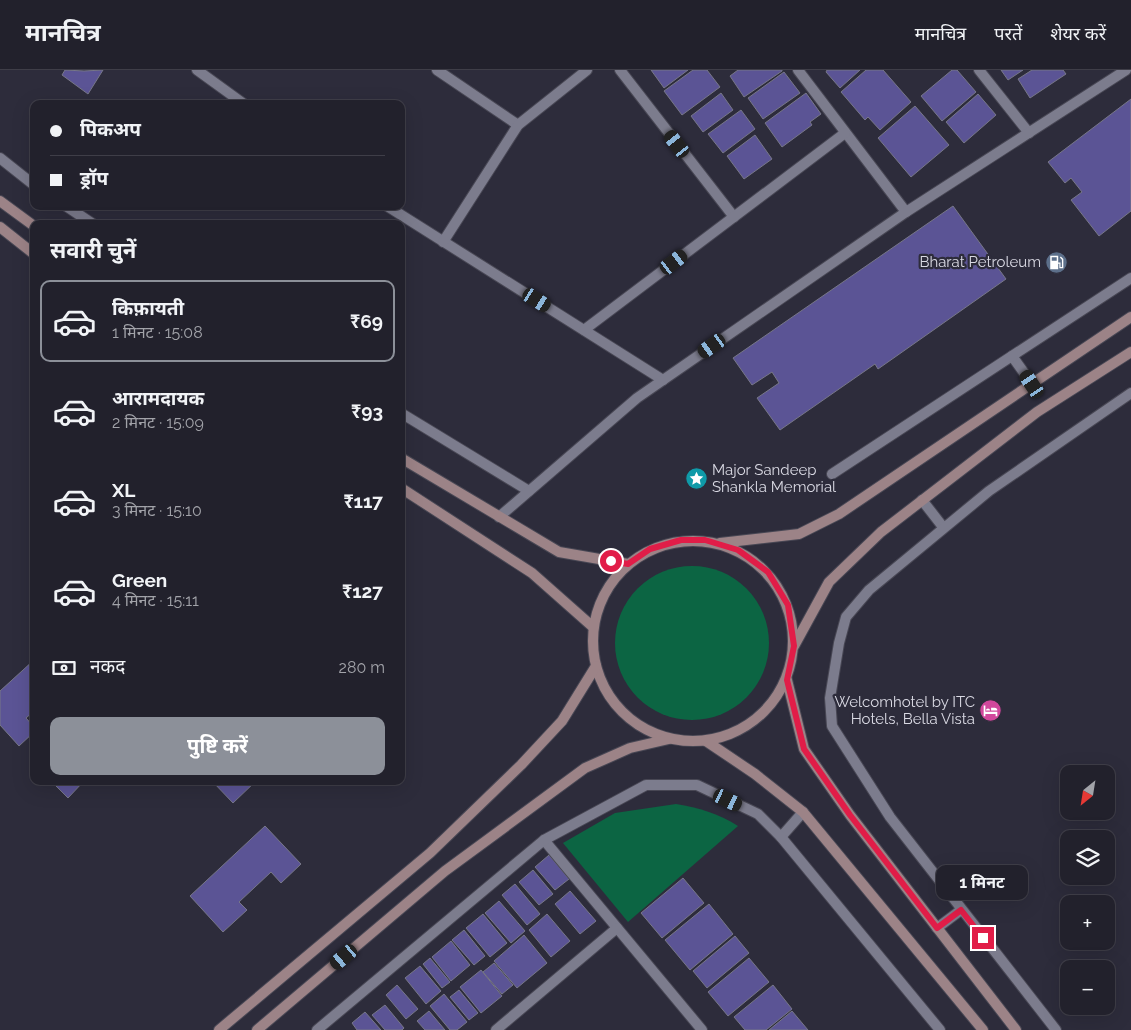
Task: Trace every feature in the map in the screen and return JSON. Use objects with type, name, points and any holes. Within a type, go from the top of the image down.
[{"type":"street","points":[[197,70],[238,100]]},
{"type":"street","points":[[437,70],[518,125]]},
{"type":"street","points":[[443,242],[518,125],[587,70]]},
{"type":"street","points":[[620,70],[734,217]]},
{"type":"street","points":[[798,70],[906,212]]},
{"type":"street","points":[[979,70],[1028,133]]},
{"type":"street","points":[[499,517],[637,398],[906,212],[1126,70]]},
{"type":"street","points":[[584,330],[846,133]]},
{"type":"street","points":[[0,158],[30,182]]},
{"type":"street","points":[[0,201],[30,223]]},
{"type":"street","points":[[72,210],[87,220]]},
{"type":"street","points":[[393,210],[663,380]]},
{"type":"street","points":[[0,227],[30,251]]},
{"type":"street","points":[[832,474],[1131,278]]},
{"type":"street","points":[[714,543],[799,534],[839,514],[1131,317]]},
{"type":"street","points":[[794,646],[788,605],[768,572],[738,550],[705,540],[681,540],[650,549],[628,564],[614,578],[604,593],[593,627],[596,666],[612,700],[623,712],[650,732],[670,738],[706,741],[739,731],[761,716],[777,698],[787,680],[794,646],[829,582],[881,532],[1037,412],[1131,352]]},
{"type":"street","points":[[1012,356],[1032,384]]},
{"type":"street","points":[[1056,1030],[890,818],[859,772],[832,726],[830,698],[839,643],[846,617],[869,590],[989,490],[1131,393]]},
{"type":"street","points":[[405,415],[529,491]]},
{"type":"street","points":[[405,460],[559,552],[628,564]]},
{"type":"street","points":[[405,491],[532,573],[593,627]]},
{"type":"street","points":[[922,500],[943,527]]},
{"type":"street","points":[[219,1030],[430,853],[521,766],[562,721],[596,666]]},
{"type":"street","points":[[787,680],[804,749],[850,815],[1016,1030]]},
{"type":"street","points":[[257,1030],[445,871],[585,768],[630,748],[670,738]]},
{"type":"street","points":[[706,741],[755,774],[803,812],[983,1030]]},
{"type":"street","points":[[317,1030],[544,840],[646,785],[697,785],[758,814],[781,837],[940,1030]]},
{"type":"street","points":[[781,837],[803,812]]},
{"type":"street","points":[[544,840],[700,1029]]},
{"type":"street","points":[[937,928],[961,910]]},
{"type":"street","points":[[496,1030],[617,928]]},
{"type":"green space","points":[[692,566],[721,572],[735,579],[746,589],[756,600],[763,614],[769,643],[763,672],[756,686],[746,697],[735,707],[721,714],[692,720],[663,714],[649,707],[638,697],[628,686],[621,672],[615,643],[621,614],[628,600],[638,589],[649,579],[663,572]]},
{"type":"green space","points":[[676,804],[708,812],[738,826],[628,922],[563,843],[615,813]]},
{"type":"building","points":[[65,70],[103,70],[88,94],[62,75]]},
{"type":"building","points":[[651,70],[688,70],[664,88]]},
{"type":"building","points":[[693,70],[707,70],[720,87],[682,115],[664,91]]},
{"type":"building","points":[[738,70],[782,71],[744,97],[730,76]]},
{"type":"building","points":[[827,70],[860,70],[840,88],[826,72]]},
{"type":"building","points":[[866,70],[883,70],[911,102],[880,130],[868,117],[865,120],[841,92]]},
{"type":"building","points":[[952,70],[957,70],[976,92],[942,121],[921,96]]},
{"type":"building","points":[[1001,70],[1023,70],[1008,80]]},
{"type":"building","points":[[1032,70],[1063,70],[1066,74],[1030,98],[1018,79]]},
{"type":"building","points":[[784,72],[800,93],[763,119],[748,98]]},
{"type":"building","points":[[721,93],[733,110],[703,132],[691,116]]},
{"type":"building","points":[[806,93],[821,114],[810,122],[812,125],[782,147],[765,123]]},
{"type":"building","points":[[978,94],[996,115],[964,143],[946,122]]},
{"type":"building","points":[[1131,99],[1131,211],[1099,236],[1071,200],[1082,192],[1071,178],[1065,183],[1048,162]]},
{"type":"building","points":[[915,106],[949,145],[911,177],[878,138]]},
{"type":"building","points":[[741,110],[755,129],[723,153],[708,134]]},
{"type":"building","points":[[755,135],[772,159],[744,179],[727,156]]},
{"type":"building","points":[[953,206],[1006,279],[878,369],[875,364],[780,430],[757,398],[779,383],[772,372],[752,385],[733,358]]},
{"type":"building","points":[[30,664],[30,714],[26,718],[30,722],[30,736],[19,746],[0,725],[0,691]]},
{"type":"building","points":[[55,785],[80,785],[68,798]]},
{"type":"building","points":[[216,785],[252,785],[233,803]]},
{"type":"building","points":[[265,826],[301,864],[281,883],[271,872],[239,902],[247,910],[223,932],[190,896]]},
{"type":"building","points":[[549,855],[569,879],[555,890],[535,867]]},
{"type":"building","points":[[533,870],[553,894],[539,905],[519,882]]},
{"type":"building","points":[[683,878],[704,903],[662,938],[641,913]]},
{"type":"building","points":[[515,884],[540,914],[527,925],[502,895]]},
{"type":"building","points":[[570,891],[596,921],[580,934],[555,904]]},
{"type":"building","points":[[499,901],[525,931],[511,943],[485,913]]},
{"type":"building","points":[[709,904],[733,934],[690,970],[665,940]]},
{"type":"building","points":[[483,914],[507,943],[490,957],[466,928]]},
{"type":"building","points":[[547,914],[570,941],[551,957],[529,930]]},
{"type":"building","points":[[464,930],[485,956],[474,965],[452,940]]},
{"type":"building","points":[[524,935],[547,963],[517,988],[494,961]]},
{"type":"building","points":[[735,936],[749,953],[707,988],[693,971]]},
{"type":"building","points":[[451,941],[470,965],[451,981],[432,957]]},
{"type":"building","points":[[430,958],[450,982],[442,988],[423,964]]},
{"type":"building","points":[[749,958],[769,982],[728,1016],[708,992]]},
{"type":"building","points":[[494,963],[513,985],[502,994],[483,972]]},
{"type":"building","points":[[420,966],[441,991],[426,1004],[405,978]]},
{"type":"building","points":[[481,970],[502,996],[481,1013],[460,987]]},
{"type":"building","points":[[397,985],[418,1009],[406,1019],[386,995]]},
{"type":"building","points":[[773,985],[792,1009],[766,1030],[745,1030],[734,1017]]},
{"type":"building","points":[[459,990],[478,1013],[469,1020],[450,997]]},
{"type":"building","points":[[444,994],[467,1022],[457,1030],[450,1030],[430,1006]]},
{"type":"building","points":[[385,1005],[404,1028],[402,1030],[385,1030],[372,1015]]},
{"type":"building","points":[[429,1011],[445,1030],[425,1030],[417,1021]]},
{"type":"building","points":[[792,1011],[808,1030],[769,1030]]},
{"type":"building","points":[[365,1012],[381,1030],[357,1030],[352,1023]]},
{"type":"place","name":"Bharat Petroleum","points":[[1057,262]]},
{"type":"place","name":"Major Sandeep Shankla Memorial","points":[[696,479]]},
{"type":"place","name":"Welcomhotel by ITC Hotels, Bella Vista","points":[[991,711]]},
{"type":"route","points":[[611,561],[628,564],[650,549],[681,540],[705,540],[738,550],[768,572],[788,605],[794,646],[792,664],[787,680],[804,749],[850,815],[937,928],[961,910],[983,938]]}]
